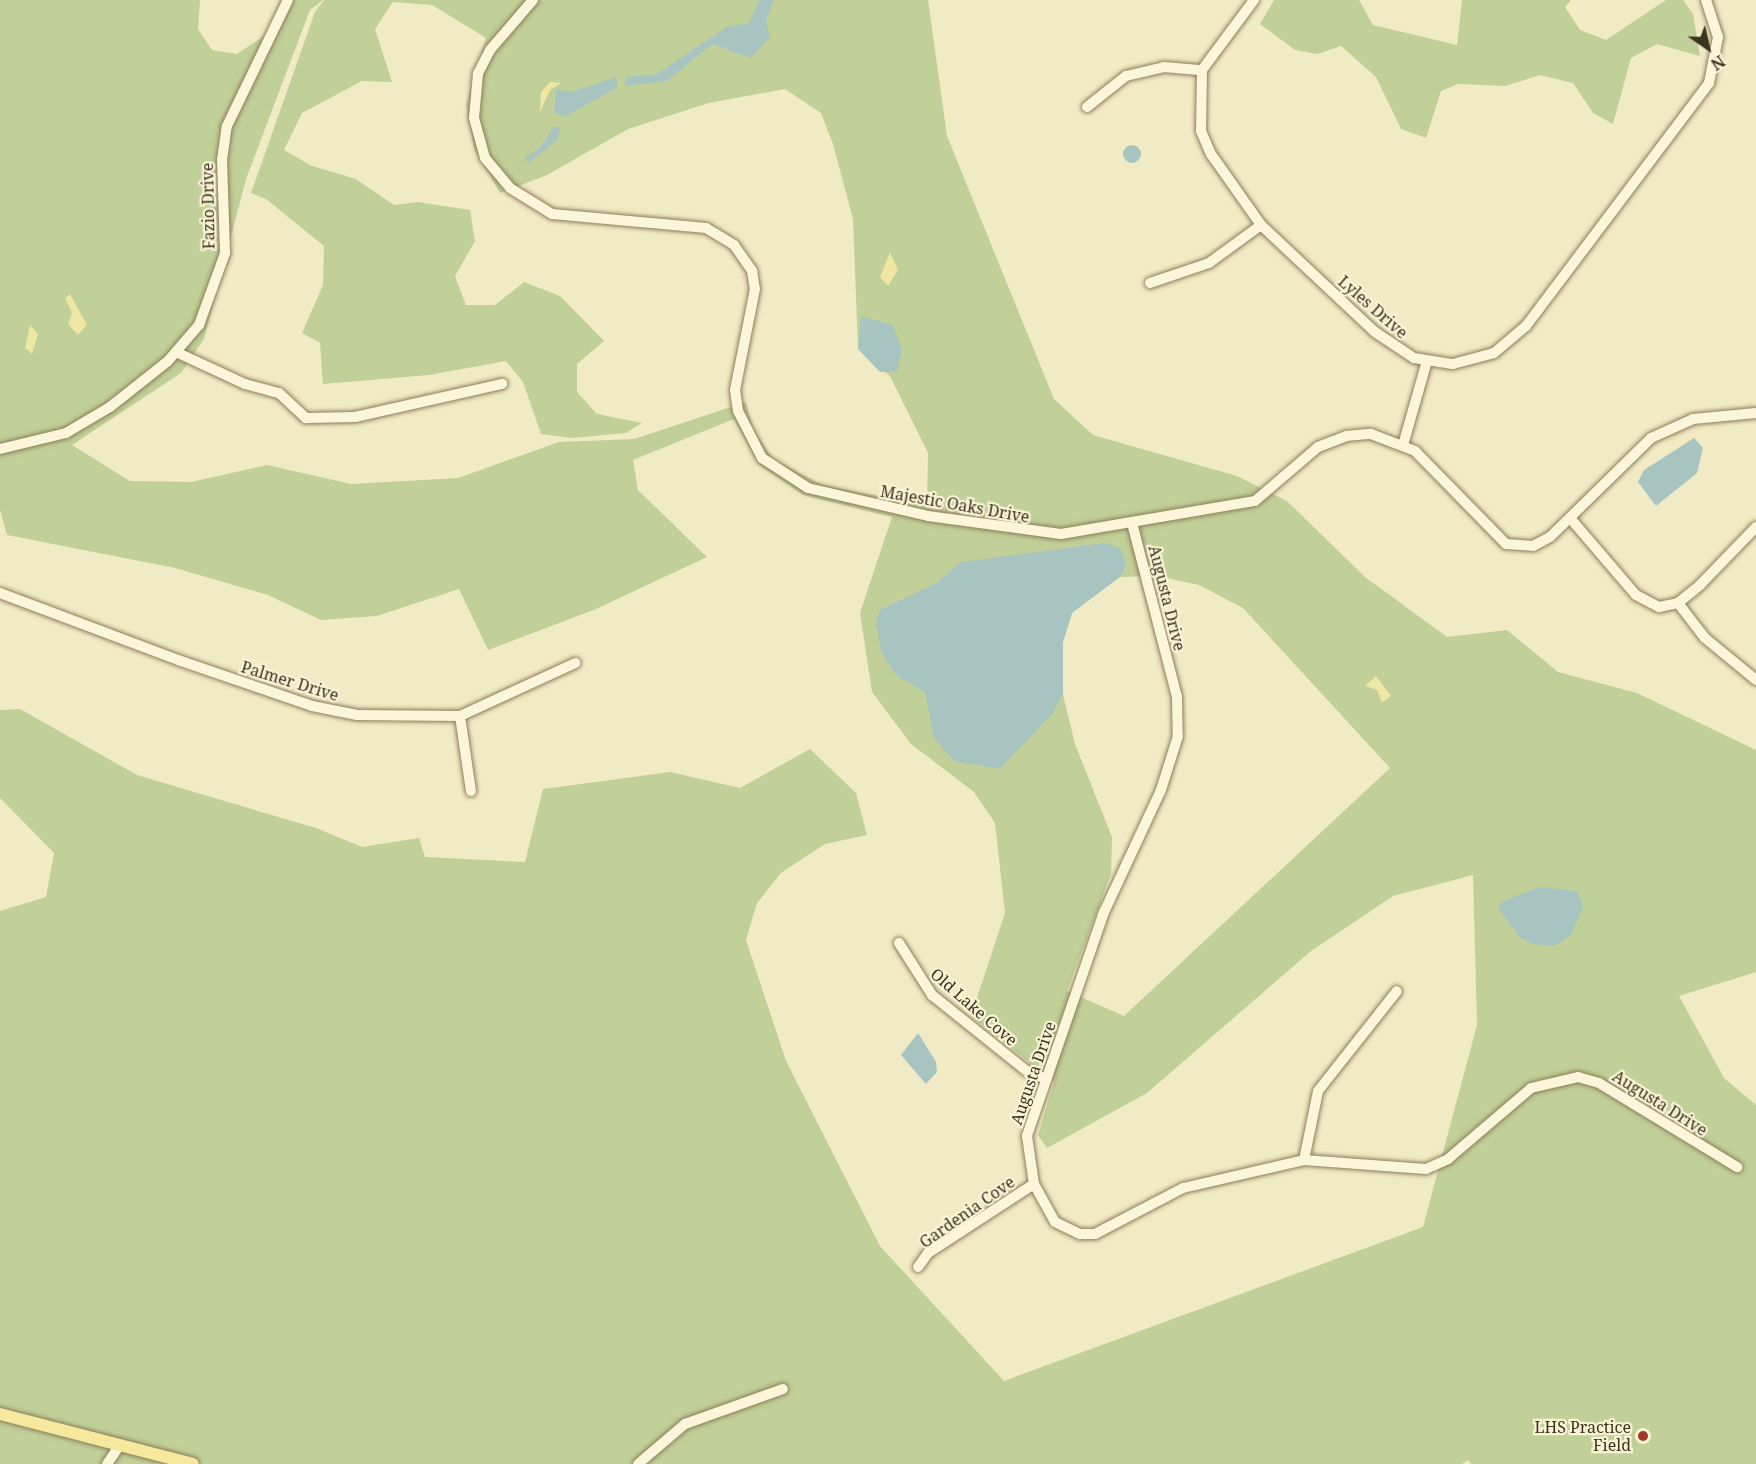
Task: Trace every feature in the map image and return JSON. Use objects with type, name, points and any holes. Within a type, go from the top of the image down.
[{"type":"main road","points":[[0,1414],[193,1464]]},
{"type":"street","name":"Fazio Drive","points":[[0,449],[66,433],[128,395],[176,352],[207,310],[225,253],[222,160],[227,126],[288,0]]},
{"type":"street","name":"Majestic Oaks Drive","points":[[533,0],[489,50],[478,74],[474,118],[485,158],[510,188],[552,214],[706,228],[734,244],[752,271],[755,289],[735,390],[738,411],[753,444],[777,471],[836,497],[1013,532],[1061,534],[1255,501],[1318,447],[1346,436],[1389,437],[1403,445],[1506,544],[1540,543],[1570,518],[1632,452],[1660,432],[1718,413],[1756,413]]},
{"type":"street","points":[[1087,107],[1126,76],[1164,67],[1202,70],[1254,0]]},
{"type":"street","name":"Lyles Drive","points":[[1202,70],[1201,131],[1230,188],[1261,225],[1375,332],[1426,361],[1453,364],[1494,353],[1526,326],[1708,84],[1718,37],[1706,0]]},
{"type":"street","points":[[1150,283],[1209,263],[1261,225]]},
{"type":"street","points":[[176,352],[245,384],[279,393],[306,418],[355,417],[502,384]]},
{"type":"street","points":[[1403,445],[1426,361]]},
{"type":"street","points":[[1570,518],[1643,601],[1659,607],[1678,603],[1738,552],[1756,527]]},
{"type":"street","name":"Augusta Drive","points":[[1132,523],[1177,697],[1178,736],[1161,790],[1104,912],[1027,1136],[1034,1184],[1055,1222],[1080,1234],[1095,1234],[1183,1188],[1304,1160],[1426,1169],[1448,1159],[1531,1088],[1578,1077],[1599,1083],[1737,1167]]},
{"type":"street","name":"Palmer Drive","points":[[0,593],[312,706],[357,715],[460,716],[575,663]]},
{"type":"street","points":[[1678,603],[1705,638],[1756,680]]},
{"type":"street","points":[[460,716],[471,791]]},
{"type":"street","name":"Old Lake Cove","points":[[899,943],[932,996],[1027,1071],[1046,1078]]},
{"type":"street","points":[[1304,1160],[1318,1091],[1397,991]]},
{"type":"street","name":"Gardenia Cove","points":[[918,1267],[928,1253],[1034,1184]]},
{"type":"street","points":[[638,1464],[685,1424],[783,1389]]},
{"type":"street","points":[[107,1464],[120,1445]]},
{"type":"green space","points":[[0,0],[200,0],[198,29],[212,50],[237,54],[267,34],[289,0],[323,0],[310,10],[246,179],[204,339],[181,373],[72,445],[130,481],[191,482],[267,465],[351,484],[458,478],[559,442],[634,439],[746,402],[753,428],[773,459],[823,485],[927,506],[928,453],[890,376],[858,349],[853,219],[833,144],[821,113],[785,89],[709,103],[628,129],[547,175],[500,193],[474,149],[466,105],[486,38],[432,5],[393,2],[375,29],[392,82],[362,81],[302,113],[284,150],[312,166],[356,179],[394,205],[418,202],[470,210],[475,241],[455,276],[466,305],[495,305],[524,282],[560,296],[604,341],[577,364],[577,392],[597,414],[642,423],[626,433],[572,438],[541,434],[523,382],[506,361],[429,375],[323,384],[320,343],[302,333],[323,285],[324,246],[266,199],[251,193],[315,12],[324,0],[928,0],[947,136],[1054,399],[1093,435],[1237,476],[1287,501],[1365,577],[1447,637],[1507,630],[1558,672],[1637,693],[1756,750],[1756,972],[1679,996],[1724,1078],[1756,1105],[1756,1464],[1471,1464],[1468,1460],[1462,1464],[0,1464],[0,911],[46,897],[54,853],[0,798],[0,710],[20,709],[137,775],[316,828],[362,847],[419,838],[425,857],[525,862],[543,789],[670,772],[740,788],[810,749],[856,793],[867,835],[825,844],[781,873],[757,903],[746,940],[786,1061],[880,1246],[1004,1381],[1423,1227],[1477,1025],[1473,875],[1393,896],[1311,951],[1147,1093],[1047,1148],[1038,1135],[1054,1082],[971,1016],[1005,913],[995,823],[974,792],[911,744],[872,692],[860,613],[892,517],[803,495],[759,465],[734,419],[633,460],[638,490],[707,557],[596,609],[488,650],[459,589],[377,616],[321,620],[268,595],[175,568],[7,535],[0,510]],"holes":[[[1157,576],[1199,585],[1243,608],[1390,768],[1124,1016],[1067,991],[1111,874],[1112,837],[1075,744],[1063,694],[1063,642],[1072,613],[1087,599],[1120,577]]]},
{"type":"green space","points":[[1274,0],[1359,0],[1373,25],[1457,45],[1462,0],[1571,0],[1565,7],[1580,30],[1606,40],[1666,0],[1683,0],[1693,14],[1700,56],[1657,44],[1631,58],[1613,124],[1593,113],[1573,83],[1540,75],[1505,86],[1458,84],[1441,91],[1426,138],[1401,129],[1376,77],[1341,46],[1317,54],[1295,50],[1260,24]]},
{"type":"sand","points":[[550,82],[561,83],[550,90],[540,112],[541,92]]},
{"type":"sand","points":[[890,252],[898,270],[888,286],[880,277]]},
{"type":"sand","points":[[70,294],[87,325],[78,335],[68,324],[72,313],[65,298]]},
{"type":"sand","points":[[30,325],[38,334],[32,354],[25,348]]},
{"type":"sand","points":[[1376,676],[1391,696],[1382,703],[1377,690],[1365,686]]},
{"type":"water","points":[[760,0],[774,0],[766,21],[770,37],[751,58],[712,44],[667,81],[625,86],[626,77],[657,74],[727,27],[749,23]]},
{"type":"water","points":[[616,77],[618,87],[566,116],[554,113],[556,90],[575,91]]},
{"type":"water","points":[[553,127],[560,127],[558,139],[529,163],[524,158],[540,148]]},
{"type":"water","points":[[1132,145],[1138,148],[1141,154],[1138,160],[1132,163],[1126,160],[1123,154],[1126,148]]},
{"type":"water","points":[[861,316],[893,325],[902,349],[897,372],[880,372],[858,349]]},
{"type":"water","points":[[1694,438],[1703,448],[1697,473],[1656,506],[1638,482],[1644,470]]},
{"type":"water","points":[[1105,543],[1120,548],[1126,565],[1120,577],[1072,613],[1063,642],[1063,694],[1053,713],[1000,769],[954,761],[934,738],[925,692],[897,676],[881,652],[876,622],[880,610],[937,583],[961,562]]},
{"type":"water","points":[[1540,887],[1577,891],[1583,906],[1571,935],[1554,946],[1532,944],[1519,936],[1498,908],[1501,902]]},
{"type":"water","points":[[918,1033],[936,1062],[937,1072],[926,1084],[901,1055]]},
{"type":"place","name":"LHS Practice Field","points":[[1643,1436]]}]
